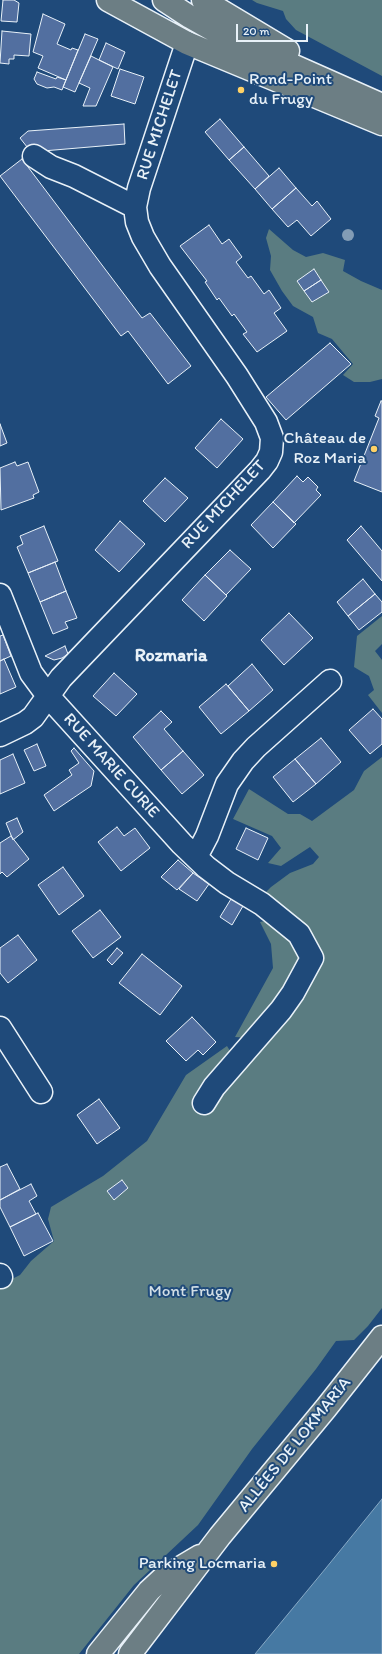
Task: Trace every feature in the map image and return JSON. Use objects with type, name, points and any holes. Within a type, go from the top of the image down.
[{"type":"main road","points":[[108,0],[187,43],[382,124]]},
{"type":"main road","points":[[164,0],[176,9],[213,30],[376,102]]},
{"type":"main road","points":[[203,0],[224,14],[376,102]]},
{"type":"main road","name":"ALLÉES DE LOKMARIA","points":[[130,1654],[208,1552],[382,1337]]},
{"type":"main road","name":"ALLÉES DE LOKMARIA","points":[[98,1654],[109,1645],[138,1603],[162,1578],[208,1552]]},
{"type":"street","name":"RUE MICHELET","points":[[0,735],[25,723],[33,716],[61,678],[260,470],[267,461],[271,452],[272,438],[266,422],[237,376],[148,246],[139,229],[135,207],[139,188],[187,43]]},
{"type":"street","points":[[34,156],[47,164],[103,190],[135,207]]},
{"type":"street","name":"RUE MARIE CURIE","points":[[0,595],[31,673],[48,696],[177,839],[227,883],[262,904],[298,934],[312,958],[293,993],[281,1010],[214,1087],[204,1103]]},
{"type":"street","points":[[196,857],[207,836],[227,784],[243,761],[256,747],[330,681]]},
{"type":"street","points":[[0,1028],[40,1092]]},
{"type":"green space","points":[[252,0],[382,0],[382,76],[296,30],[286,19],[283,11]]},
{"type":"green space","points":[[269,229],[293,250],[306,257],[323,253],[345,260],[343,271],[382,290],[382,379],[370,382],[354,382],[343,375],[353,364],[332,339],[318,333],[313,317],[293,306],[270,270],[271,256],[266,238]]},
{"type":"green space","points":[[382,616],[382,644],[375,651],[382,660],[382,713],[368,695],[374,690],[369,676],[354,667],[357,636]]},
{"type":"green space","name":"Mont Frugy","points":[[382,757],[382,1308],[368,1326],[354,1340],[336,1341],[316,1369],[252,1449],[198,1525],[134,1585],[79,1654],[0,1654],[0,1285],[20,1275],[31,1261],[54,1241],[48,1219],[51,1207],[103,1176],[147,1141],[186,1075],[227,1046],[240,1067],[251,1038],[235,1037],[273,968],[271,944],[260,922],[290,916],[262,896],[271,887],[290,873],[313,864],[319,857],[310,847],[281,866],[268,863],[281,848],[272,836],[233,819],[249,789],[288,814],[300,814],[312,821],[354,790],[364,771]]},
{"type":"water","points":[[382,1499],[382,1654],[255,1654],[326,1568]]},
{"type":"building","points":[[3,0],[14,0],[19,3],[17,22],[1,21]]},
{"type":"building","points":[[43,14],[65,24],[57,44],[71,50],[72,48],[78,50],[66,80],[38,68],[43,56],[33,52]]},
{"type":"building","points":[[2,31],[31,34],[29,56],[14,55],[14,59],[9,59],[9,64],[0,63]]},
{"type":"building","points":[[85,34],[98,39],[75,92],[63,87]]},
{"type":"building","points":[[106,43],[125,52],[118,69],[99,60]]},
{"type":"building","points":[[91,56],[113,67],[96,106],[83,106],[90,88],[79,83]]},
{"type":"building","points":[[120,69],[144,77],[135,104],[111,96]]},
{"type":"building","points":[[37,72],[56,79],[57,77],[66,80],[62,90],[54,87],[47,88],[37,84],[34,79]]},
{"type":"building","points":[[220,119],[244,147],[229,160],[205,132]]},
{"type":"building","points":[[124,124],[125,144],[31,152],[20,138],[28,131]]},
{"type":"building","points":[[244,147],[269,176],[255,189],[229,160]]},
{"type":"building","points":[[22,159],[142,318],[150,313],[191,366],[168,384],[128,331],[121,336],[0,176]]},
{"type":"building","points":[[279,168],[296,188],[272,209],[255,189]]},
{"type":"building","points":[[296,188],[312,206],[317,201],[331,219],[311,236],[297,220],[288,227],[272,209]]},
{"type":"building","points":[[209,225],[222,244],[229,239],[242,257],[236,262],[248,278],[251,276],[264,294],[269,290],[281,308],[274,313],[287,331],[257,352],[243,334],[247,332],[234,314],[232,316],[219,298],[217,300],[205,282],[207,281],[180,246]]},
{"type":"building","points":[[314,269],[321,280],[304,291],[297,281]]},
{"type":"building","points":[[321,280],[329,292],[312,302],[304,291]]},
{"type":"building","points":[[330,343],[351,364],[286,420],[266,397]]},
{"type":"building","name":"Château de Roz Maria","points":[[381,401],[382,492],[354,481],[379,418],[375,416]]},
{"type":"building","points":[[221,419],[243,439],[217,468],[195,448]]},
{"type":"building","points":[[0,424],[7,443],[0,446]]},
{"type":"building","points":[[15,462],[17,466],[28,462],[39,492],[33,495],[34,498],[1,510],[0,468]]},
{"type":"building","points":[[297,476],[303,482],[308,477],[318,487],[316,490],[321,495],[294,523],[273,502]]},
{"type":"building","points":[[165,478],[188,498],[165,522],[143,501]]},
{"type":"building","points":[[273,502],[296,524],[273,548],[251,525]]},
{"type":"building","points":[[120,521],[145,544],[119,572],[95,550]]},
{"type":"building","points":[[44,526],[58,561],[28,573],[17,547],[23,544],[20,536]]},
{"type":"building","points":[[361,526],[382,551],[382,581],[347,540]]},
{"type":"building","points":[[230,550],[251,569],[226,595],[205,575]]},
{"type":"building","points":[[55,562],[66,591],[40,602],[28,573]]},
{"type":"building","points":[[205,575],[227,596],[204,621],[182,600]]},
{"type":"building","points":[[363,579],[375,594],[348,616],[337,602]]},
{"type":"building","points":[[66,591],[77,618],[65,622],[68,628],[53,634],[40,602]]},
{"type":"building","points":[[375,594],[382,602],[382,612],[359,630],[348,616]]},
{"type":"building","points":[[289,613],[313,638],[284,665],[261,640]]},
{"type":"building","points":[[3,635],[11,656],[0,661],[0,636]]},
{"type":"building","points":[[65,646],[68,654],[62,658],[54,660],[45,656]]},
{"type":"building","points":[[4,659],[16,687],[0,694],[0,661]]},
{"type":"building","points":[[252,664],[273,690],[249,711],[228,686]]},
{"type":"building","points":[[114,673],[137,694],[116,716],[93,696]]},
{"type":"building","points":[[226,684],[249,711],[221,734],[199,707]]},
{"type":"building","points":[[373,709],[382,719],[382,744],[370,754],[349,730]]},
{"type":"building","points":[[161,711],[172,722],[164,729],[183,751],[161,770],[133,737]]},
{"type":"building","points":[[321,738],[341,762],[316,784],[295,759]]},
{"type":"building","points":[[37,744],[46,766],[34,771],[24,750]]},
{"type":"building","points":[[74,748],[94,771],[91,786],[54,811],[44,795],[72,775],[69,770],[79,763],[71,751]]},
{"type":"building","points":[[183,751],[204,775],[182,794],[161,770]]},
{"type":"building","points":[[13,754],[25,783],[0,794],[0,760]]},
{"type":"building","points":[[295,759],[316,784],[293,802],[273,777]]},
{"type":"building","points":[[17,818],[23,832],[13,840],[6,823]]},
{"type":"building","points":[[117,827],[124,836],[135,828],[150,848],[121,871],[98,842]]},
{"type":"building","points":[[246,828],[268,838],[258,860],[236,849]]},
{"type":"building","points":[[11,836],[29,859],[7,877],[2,872],[0,874],[0,843]]},
{"type":"building","points":[[178,860],[193,873],[177,890],[161,877]]},
{"type":"building","points":[[63,867],[84,896],[59,915],[38,885]]},
{"type":"building","points":[[193,873],[209,884],[197,901],[179,889]]},
{"type":"building","points":[[231,899],[243,906],[232,925],[220,917]]},
{"type":"building","points":[[100,910],[121,937],[93,958],[72,931]]},
{"type":"building","points":[[18,935],[37,960],[8,983],[0,973],[0,948]]},
{"type":"building","points":[[117,948],[123,953],[112,965],[107,960]]},
{"type":"building","points":[[142,954],[182,986],[160,1015],[119,983]]},
{"type":"building","points":[[192,1017],[216,1042],[203,1055],[198,1050],[186,1061],[166,1041]]},
{"type":"building","points":[[99,1099],[120,1128],[97,1144],[77,1115]]},
{"type":"building","points":[[7,1164],[20,1189],[0,1200],[0,1167]]},
{"type":"building","points":[[122,1180],[128,1188],[114,1200],[107,1191]]},
{"type":"building","points":[[31,1184],[37,1196],[29,1201],[36,1214],[10,1227],[0,1207],[0,1200]]},
{"type":"building","points":[[38,1213],[53,1241],[24,1256],[10,1227]]},
{"type":"place","name":"Rond-Point du Frugy","points":[[241,90]]},
{"type":"place","name":"Château de Roz Maria","points":[[374,449]]},
{"type":"place","name":"Parking Locmaria","points":[[274,1564]]},
{"type":"district","name":"Rozmaria","points":[[171,656]]}]
